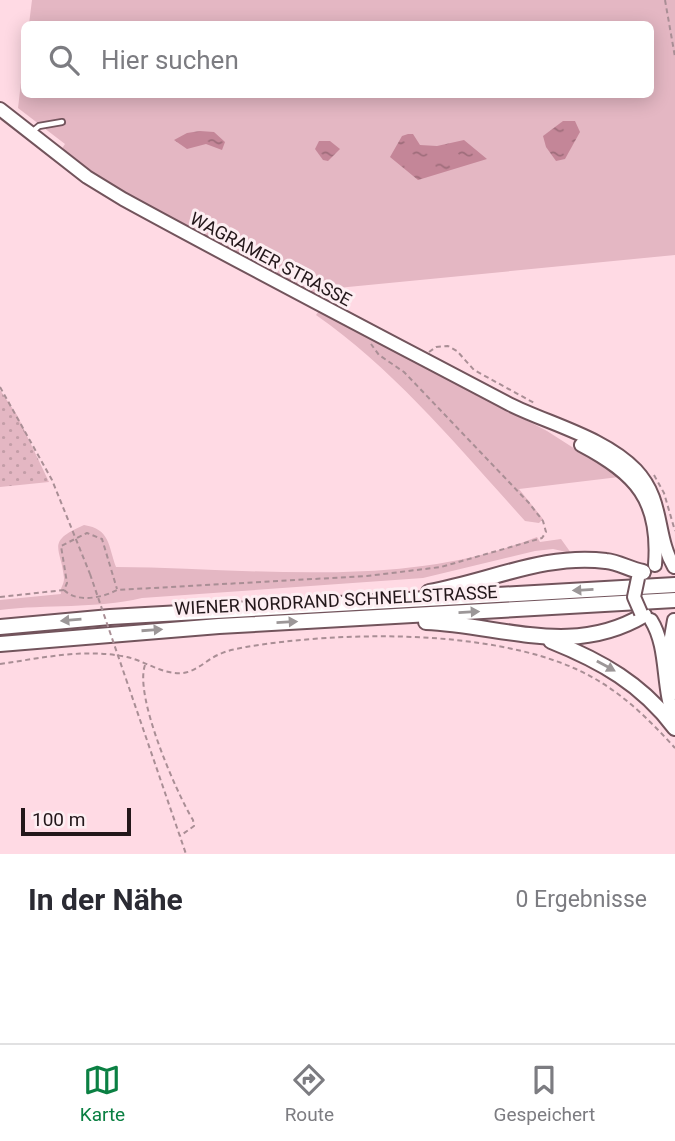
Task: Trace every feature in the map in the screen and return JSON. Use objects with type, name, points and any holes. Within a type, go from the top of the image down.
[{"type":"highway","points":[[645,572],[604,560],[551,562],[416,594],[399,608],[416,622],[544,638],[603,634],[645,616]]},
{"type":"highway","name":"WIENER NORDRAND SCHNELLSTRASSE","points":[[0,644],[675,585]]},
{"type":"highway","name":"WIENER NORDRAND SCHNELLSTRASSE","points":[[0,627],[110,617],[675,600]]},
{"type":"highway","points":[[544,638],[620,674],[650,697],[675,728]]},
{"type":"main road","name":"WAGRAMER STRASSE","points":[[0,109],[87,177],[123,199],[540,419],[604,447],[636,470],[657,502],[659,527]]},
{"type":"main road","points":[[645,572],[675,567],[666,553],[659,527]]},
{"type":"main road","points":[[659,527],[634,597],[645,616],[659,631],[664,685],[675,720]]},
{"type":"main road","points":[[645,616],[675,619],[670,643],[675,692]]},
{"type":"lane","points":[[30,134],[39,126],[62,122]]},
{"type":"path","points":[[665,0],[675,57]]},
{"type":"path","points":[[0,597],[64,590],[70,595],[86,598],[108,595],[117,590],[379,574],[440,567],[542,538],[546,532],[543,521],[404,372],[379,355],[371,344],[375,333]]},
{"type":"path","points":[[0,387],[52,480],[76,536],[186,854]]},
{"type":"path","points":[[64,590],[67,583],[60,550],[65,542],[87,533],[102,539],[117,590]]},
{"type":"path","points":[[0,664],[89,653],[128,657],[168,672],[184,673],[227,651],[355,638],[471,642],[540,654],[579,670],[636,707],[675,748]]},
{"type":"path","points":[[145,664],[143,690],[168,771],[194,820],[194,826],[180,836]]},
{"type":"shaded area","points":[[32,0],[675,0],[675,255],[317,290],[314,294],[125,196],[59,153],[65,144],[18,108],[21,82],[21,98],[654,98],[654,21],[29,21]]},
{"type":"shaded area","points":[[319,311],[547,431],[619,477],[519,489],[543,519],[539,523],[525,521],[400,385],[316,315]]},
{"type":"shaded area","points":[[0,390],[17,415],[49,482],[0,487]]},
{"type":"shaded area","points":[[84,525],[99,530],[107,539],[116,567],[275,572],[382,570],[486,554],[537,537],[540,542],[561,539],[571,553],[553,549],[535,551],[423,578],[0,610],[0,600],[61,594],[64,578],[58,546],[64,536]]},
{"type":"water","points":[[563,121],[575,121],[580,132],[565,159],[556,161],[546,147],[543,136]]},
{"type":"water","points":[[214,132],[225,142],[222,150],[206,144],[187,149],[174,140],[187,133]]},
{"type":"water","points":[[413,134],[420,145],[437,146],[464,140],[487,159],[418,180],[390,157],[402,136]]},
{"type":"water","points":[[319,141],[330,141],[340,149],[328,161],[323,160],[315,149]]}]
